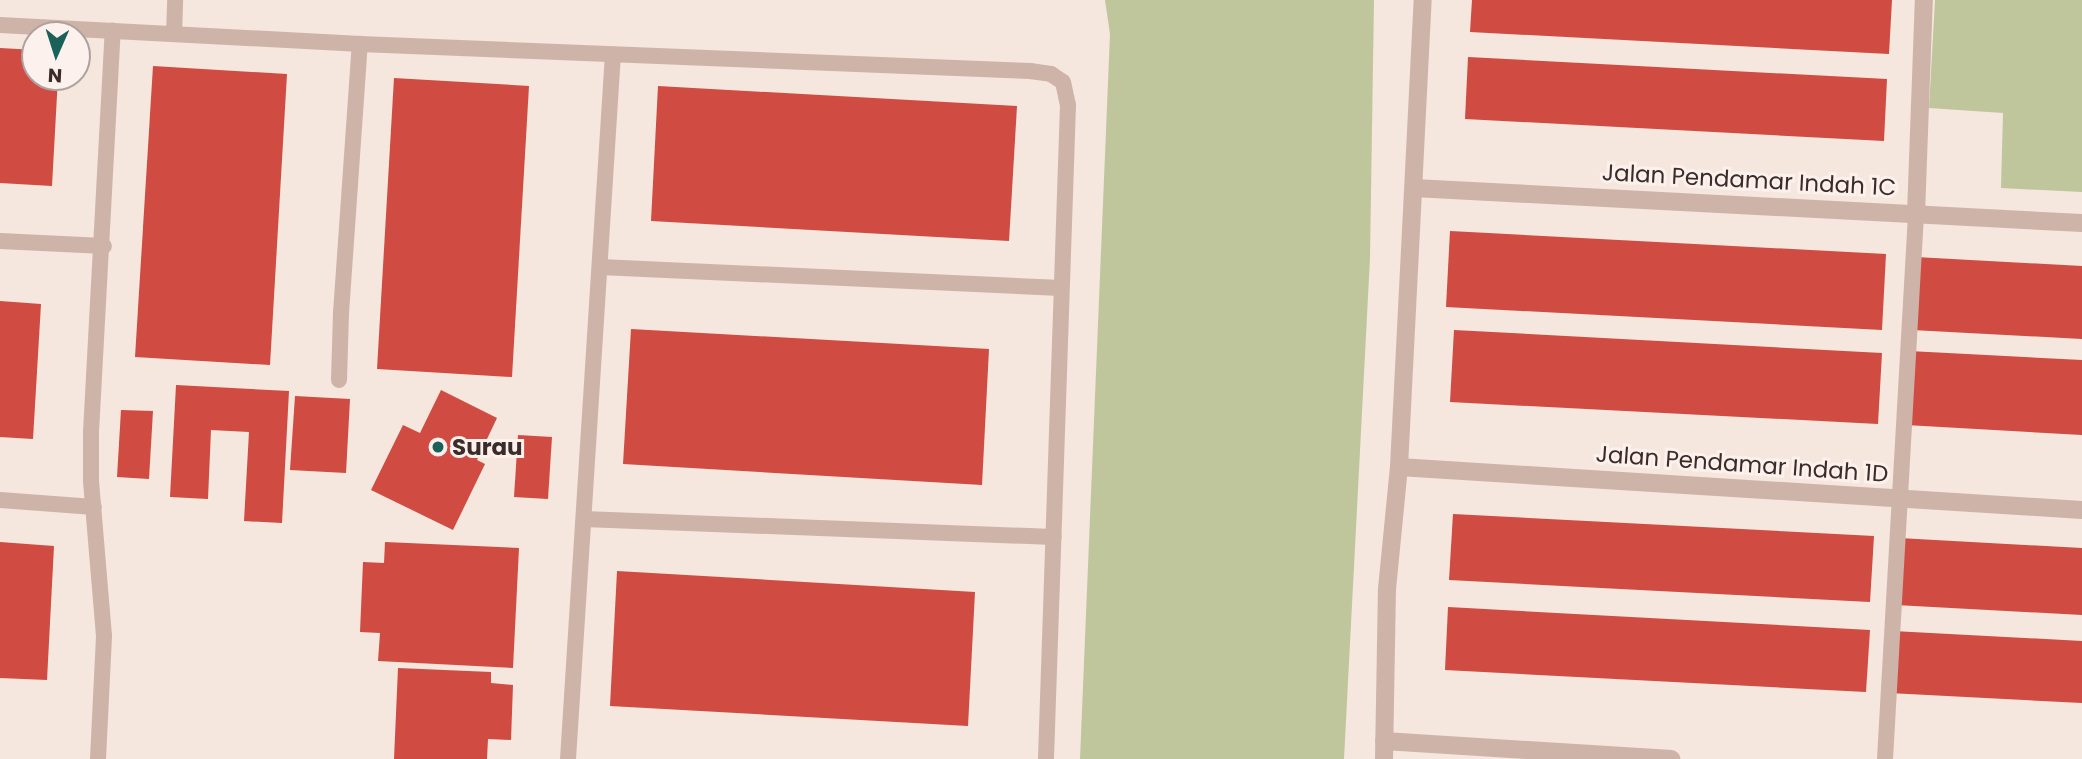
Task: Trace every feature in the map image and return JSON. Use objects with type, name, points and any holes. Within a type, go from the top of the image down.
[{"type":"street","points":[[1423,0],[1399,467],[1387,589],[1384,750],[1671,759]]},
{"type":"street","points":[[1916,214],[1924,0]]},
{"type":"street","name":"Jalan Pendamar Indah 1C","points":[[1414,188],[2082,223]]},
{"type":"street","name":"Jalan Pendamar Indah 1D","points":[[1399,467],[2082,510]]},
{"type":"lane","points":[[174,34],[175,0]]},
{"type":"lane","points":[[0,25],[360,44],[1051,74],[1063,82],[1068,105],[1046,759]]},
{"type":"lane","points":[[98,759],[104,636],[94,507],[92,432],[113,31]]},
{"type":"lane","points":[[339,380],[360,44]]},
{"type":"lane","points":[[568,759],[613,54]]},
{"type":"lane","points":[[1885,759],[1916,214]]},
{"type":"lane","points":[[0,241],[103,246]]},
{"type":"lane","points":[[600,267],[1061,288]]},
{"type":"lane","points":[[0,500],[94,507]]},
{"type":"lane","points":[[584,519],[1054,537]]},
{"type":"green space","points":[[1105,0],[1374,0],[1370,258],[1344,759],[1080,759],[1110,34]]},
{"type":"green space","points":[[1935,0],[2082,0],[2082,192],[2001,188],[2003,113],[1929,108]]},
{"type":"building","points":[[1472,0],[1892,0],[1889,54],[1470,32]]},
{"type":"building","points":[[0,48],[21,49],[21,91],[57,91],[52,186],[0,183]]},
{"type":"building","points":[[1468,57],[1887,79],[1884,141],[1465,119]]},
{"type":"building","points":[[153,66],[287,74],[270,365],[135,357]]},
{"type":"building","points":[[394,78],[529,86],[512,377],[377,369]]},
{"type":"building","points":[[658,86],[1017,106],[1009,241],[651,221]]},
{"type":"building","points":[[1450,231],[1886,254],[1882,330],[1446,307]]},
{"type":"building","points":[[1916,257],[2082,266],[2082,339],[1912,330]]},
{"type":"building","points":[[0,301],[41,304],[33,439],[0,437]]},
{"type":"building","points":[[631,329],[989,349],[982,485],[623,464]]},
{"type":"building","points":[[1454,330],[1882,353],[1878,424],[1450,402]]},
{"type":"building","points":[[1909,351],[2082,360],[2082,435],[1906,425]]},
{"type":"building","points":[[176,385],[289,391],[282,523],[244,521],[249,432],[211,430],[208,499],[170,497]]},
{"type":"building","name":"Surau","points":[[441,390],[497,418],[477,460],[485,464],[453,530],[371,490],[403,425],[420,433]]},
{"type":"building","points":[[295,396],[350,399],[346,473],[290,470]]},
{"type":"building","points":[[121,410],[153,411],[149,479],[117,477]]},
{"type":"building","points":[[518,435],[552,437],[548,499],[514,497]]},
{"type":"building","points":[[1453,514],[1874,536],[1870,602],[1449,580]]},
{"type":"building","points":[[1899,538],[2082,548],[2082,615],[1896,605]]},
{"type":"building","points":[[0,542],[54,546],[47,680],[0,678]]},
{"type":"building","points":[[385,542],[519,548],[513,668],[378,661],[380,633],[360,632],[363,562],[384,563]]},
{"type":"building","points":[[617,571],[975,592],[968,726],[610,706]]},
{"type":"building","points":[[1448,607],[1870,630],[1866,692],[1445,670]]},
{"type":"building","points":[[1893,631],[2082,641],[2082,703],[1889,693]]},
{"type":"building","points":[[398,668],[491,672],[491,683],[513,685],[511,740],[488,739],[487,759],[394,759]]},
{"type":"place","name":"Surau","points":[[438,447]]}]
